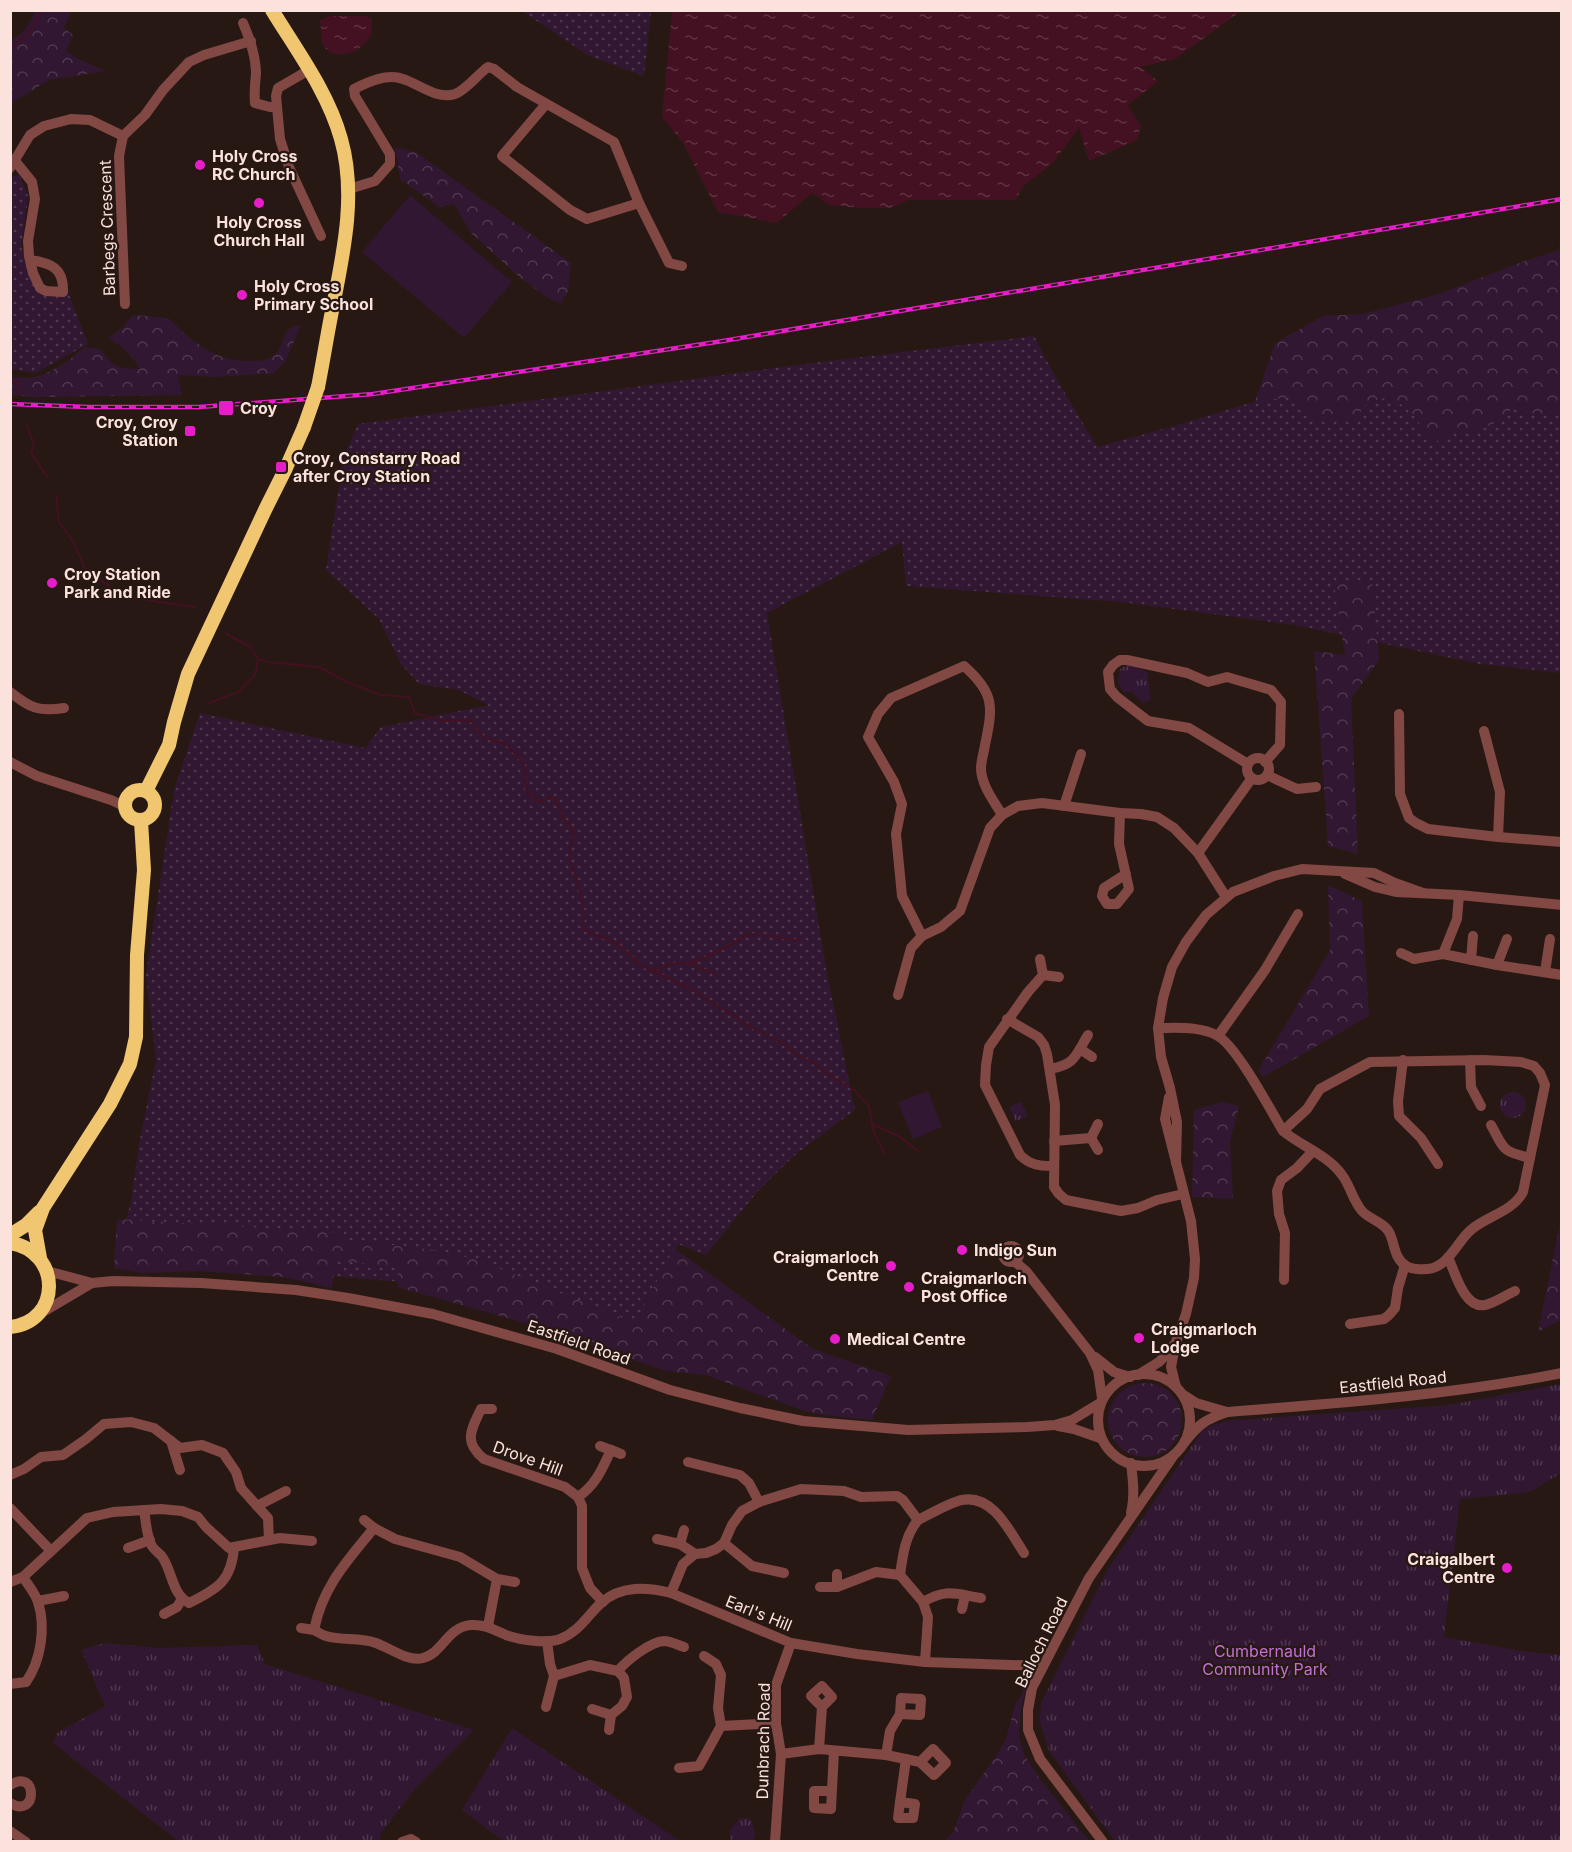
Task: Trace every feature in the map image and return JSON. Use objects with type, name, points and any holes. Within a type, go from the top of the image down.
[{"type":"main road","points":[[146,791],[170,745],[188,674],[304,428],[318,387],[344,249],[349,189],[342,139],[331,110],[272,10]]},
{"type":"main road","points":[[140,790],[146,791],[154,800],[154,810],[150,817],[141,821],[130,818],[124,806],[130,793],[140,790]]},
{"type":"main road","points":[[10,1235],[26,1225],[43,1208],[110,1104],[130,1064],[136,1036],[137,955],[144,870],[141,821]]},
{"type":"main road","points":[[13,1329],[38,1315],[49,1291],[47,1270],[40,1258],[35,1230],[43,1208]]},
{"type":"main road","points":[[10,1243],[25,1246],[40,1258]]},
{"type":"street","points":[[243,23],[251,41],[256,72],[255,103],[270,108],[277,107]]},
{"type":"street","points":[[30,260],[28,241],[34,199],[32,182],[13,164],[30,135],[44,126],[71,119],[90,120],[123,136],[145,115],[162,90],[189,62],[204,55],[251,41]]},
{"type":"street","points":[[349,189],[375,181],[390,164],[390,154],[355,96],[354,89],[369,81],[401,78],[421,88],[442,94],[454,94],[488,67],[517,87],[614,142],[669,269],[682,266]]},
{"type":"street","points":[[309,70],[278,88],[276,96],[280,139],[289,167],[321,236]]},
{"type":"street","points":[[546,104],[502,156],[570,210],[587,219],[639,203]]},
{"type":"street","name":"Barbegs Crescent","points":[[123,136],[119,156],[125,304]]},
{"type":"street","points":[[1248,764],[1189,728],[1148,721],[1110,689],[1108,672],[1120,660],[1127,660],[1187,673],[1208,682],[1227,677],[1270,690],[1281,702],[1280,745],[1265,762]]},
{"type":"street","points":[[922,936],[902,896],[896,834],[902,804],[894,782],[868,737],[878,714],[891,698],[964,666],[979,679],[988,694],[991,719],[981,768],[984,785],[1002,815]]},
{"type":"street","points":[[10,692],[24,703],[46,711],[64,708]]},
{"type":"street","points":[[1399,714],[1400,794],[1409,818],[1428,829],[1562,842]]},
{"type":"street","points":[[1484,731],[1500,792],[1498,837]]},
{"type":"street","points":[[1064,806],[1081,754]]},
{"type":"street","points":[[1254,759],[1260,759],[1268,767],[1267,775],[1260,780],[1252,778],[1247,770],[1248,764],[1254,759]]},
{"type":"street","points":[[10,762],[37,776],[124,806]]},
{"type":"street","points":[[1267,775],[1297,789],[1316,787]]},
{"type":"street","points":[[1198,853],[1252,778]]},
{"type":"street","points":[[898,995],[911,948],[922,936],[941,927],[960,911],[990,828],[1002,815],[1018,806],[1042,803],[1157,817],[1174,828],[1198,853],[1226,897]]},
{"type":"street","points":[[1120,813],[1119,844],[1126,874]]},
{"type":"street","points":[[1101,1400],[1121,1381],[1159,1362],[1168,1353],[1182,1329],[1191,1296],[1195,1259],[1191,1221],[1165,1119],[1170,1088],[1161,1057],[1158,1028],[1162,998],[1172,967],[1186,942],[1206,915],[1233,892],[1302,870],[1374,873],[1423,893],[1562,905]]},
{"type":"street","points":[[1443,954],[1458,920],[1459,895]]},
{"type":"street","points":[[1218,1036],[1265,970],[1298,914]]},
{"type":"street","points":[[1471,960],[1473,936]]},
{"type":"street","points":[[1497,965],[1507,939]]},
{"type":"street","points":[[1545,972],[1550,939]]},
{"type":"street","points":[[1401,953],[1414,959],[1443,954],[1562,975]]},
{"type":"street","points":[[1040,959],[1043,975]]},
{"type":"street","points":[[1043,975],[1059,977]]},
{"type":"street","points":[[1043,975],[1028,992],[989,1047],[986,1084],[1020,1155],[1027,1162],[1037,1166],[1053,1166]]},
{"type":"street","points":[[1008,1019],[1038,1038],[1044,1045],[1055,1105],[1053,1166],[1054,1187],[1059,1194],[1066,1200],[1128,1211],[1157,1200],[1184,1194]]},
{"type":"street","points":[[1158,1028],[1196,1029],[1218,1036],[1242,1063],[1283,1131],[1328,1161],[1342,1174],[1362,1211],[1386,1227],[1391,1234],[1395,1253],[1405,1265],[1414,1269],[1431,1269],[1448,1257],[1473,1228],[1518,1202],[1523,1192],[1545,1085],[1534,1066],[1521,1062],[1470,1060],[1370,1062],[1320,1089],[1306,1109],[1283,1131]]},
{"type":"street","points":[[1050,1069],[1065,1066],[1073,1060],[1088,1035]]},
{"type":"street","points":[[1080,1049],[1092,1057]]},
{"type":"street","points":[[1403,1060],[1398,1101],[1399,1116],[1421,1138],[1438,1164]]},
{"type":"street","points":[[1470,1060],[1471,1087],[1481,1106]]},
{"type":"street","points":[[1090,1138],[1098,1124]]},
{"type":"street","points":[[1491,1125],[1509,1153],[1530,1158]]},
{"type":"street","points":[[1054,1141],[1090,1138]]},
{"type":"street","points":[[1090,1138],[1098,1150]]},
{"type":"street","points":[[1284,1280],[1285,1233],[1279,1214],[1277,1191],[1281,1180],[1297,1168],[1313,1151]]},
{"type":"street","points":[[1448,1257],[1470,1303],[1478,1306],[1486,1305],[1515,1291]]},
{"type":"street","points":[[1014,1262],[1026,1271],[1090,1353],[1106,1368],[1134,1376],[1149,1374],[1163,1378],[1179,1390]]},
{"type":"street","points":[[1350,1324],[1384,1319],[1389,1315],[1395,1308],[1405,1265]]},
{"type":"street","name":"Eastfield Road","points":[[47,1270],[92,1282],[201,1283],[260,1287],[348,1298],[433,1314],[557,1349],[670,1390],[740,1408],[803,1420],[908,1430],[1027,1427],[1055,1425],[1072,1420],[1101,1400]]},
{"type":"street","name":"Eastfield Road","points":[[38,1315],[92,1282]]},
{"type":"street","points":[[1090,1353],[1098,1370],[1101,1400],[1097,1417],[1100,1438],[1117,1456],[1131,1463],[1146,1465],[1161,1462],[1174,1455],[1184,1443],[1189,1429],[1190,1414],[1172,1367],[1176,1342]]},
{"type":"street","name":"Eastfield Road","points":[[1184,1443],[1206,1420],[1227,1412],[1402,1398],[1562,1373]]},
{"type":"street","name":"Eastfield Road","points":[[1179,1390],[1196,1403],[1227,1412]]},
{"type":"street","name":"Drove Hill","points":[[482,1407],[470,1438],[475,1452],[484,1459],[565,1487],[578,1497]]},
{"type":"street","points":[[10,1475],[24,1469],[41,1457],[63,1455],[104,1424],[131,1422],[154,1428],[180,1448],[202,1445],[223,1453],[236,1472],[242,1488],[268,1518],[274,1540]]},
{"type":"street","name":"Eastfield Road","points":[[1055,1425],[1100,1438]]},
{"type":"street","points":[[171,1441],[180,1470]]},
{"type":"street","points":[[600,1446],[616,1452],[597,1480],[578,1497],[582,1506],[582,1568],[590,1588],[603,1602]]},
{"type":"street","name":"Balloch Road","points":[[1103,1842],[1040,1759],[1028,1730],[1028,1710],[1032,1688],[1089,1578],[1174,1455]]},
{"type":"street","points":[[688,1462],[740,1475],[749,1483],[759,1502]]},
{"type":"street","points":[[1130,1519],[1134,1501],[1131,1463]]},
{"type":"street","points":[[704,1478],[707,1466]]},
{"type":"street","points":[[671,1593],[683,1564],[694,1554],[716,1550],[724,1543],[732,1525],[742,1511],[759,1502],[801,1489],[844,1491],[861,1497],[897,1496],[903,1500],[918,1520]]},
{"type":"street","points":[[257,1506],[286,1491]]},
{"type":"street","points":[[900,1575],[905,1545],[910,1530],[918,1520],[961,1500],[976,1500],[1000,1516],[1023,1553]]},
{"type":"street","points":[[10,1508],[51,1551]]},
{"type":"street","points":[[10,1582],[23,1577],[87,1518],[114,1512],[161,1509],[182,1511],[198,1517],[229,1548],[274,1540],[312,1541]]},
{"type":"street","points":[[144,1510],[152,1546],[162,1555],[176,1592],[189,1603],[211,1593],[227,1578],[233,1563],[234,1547]]},
{"type":"street","points":[[364,1520],[395,1539],[460,1557],[497,1579],[515,1582]]},
{"type":"street","points":[[314,1630],[318,1609],[336,1574],[374,1528]]},
{"type":"street","points":[[680,1544],[684,1530]]},
{"type":"street","points":[[657,1539],[680,1544],[694,1554]]},
{"type":"street","points":[[128,1548],[150,1540]]},
{"type":"street","points":[[724,1543],[752,1566],[769,1576],[784,1573]]},
{"type":"street","points":[[820,1587],[837,1587],[876,1572],[900,1575],[923,1602],[928,1617],[925,1662]]},
{"type":"street","points":[[837,1574],[837,1587]]},
{"type":"street","points":[[10,1684],[26,1682],[33,1673],[41,1643],[42,1623],[38,1601],[23,1577]]},
{"type":"street","points":[[488,1626],[497,1579]]},
{"type":"street","name":"Earl's Hill","points":[[301,1628],[314,1630],[327,1636],[364,1639],[411,1659],[424,1658],[436,1650],[453,1631],[469,1625],[488,1626],[526,1641],[559,1640],[579,1629],[603,1602],[612,1596],[633,1588],[650,1588],[671,1593],[791,1642],[857,1654],[925,1662],[1043,1666]]},
{"type":"street","points":[[923,1602],[935,1595],[950,1592],[981,1598]]},
{"type":"street","points":[[38,1601],[64,1596]]},
{"type":"street","points":[[962,1609],[965,1596]]},
{"type":"street","points":[[164,1614],[177,1607],[182,1599]]},
{"type":"street","points":[[546,1707],[554,1676],[547,1641]]},
{"type":"street","points":[[618,1671],[627,1660],[665,1641],[684,1647]]},
{"type":"street","name":"Dunbrach Road","points":[[775,1842],[781,1754],[776,1723],[776,1685],[791,1642]]},
{"type":"street","points":[[679,1768],[699,1766],[722,1726],[718,1708],[721,1675],[716,1664],[704,1656]]},
{"type":"street","points":[[554,1676],[590,1665],[618,1671],[624,1677],[627,1697],[622,1706],[611,1715],[609,1730]]},
{"type":"street","points":[[819,1749],[822,1707]]},
{"type":"street","points":[[592,1709],[611,1715]]},
{"type":"street","points":[[886,1755],[890,1731],[900,1714]]},
{"type":"street","points":[[722,1726],[776,1723]]},
{"type":"street","points":[[781,1754],[819,1749],[886,1755],[920,1762]]},
{"type":"street","points":[[831,1791],[834,1751]]},
{"type":"street","points":[[900,1802],[906,1759]]},
{"type":"street","points":[[10,1785],[23,1782],[32,1791],[31,1799],[25,1805],[11,1805]]},
{"type":"street","points":[[10,1831],[27,1842]]},
{"type":"street","points":[[402,1842],[411,1839],[416,1842]]},
{"type":"green space","points":[[36,11],[71,12],[64,28],[73,35],[66,51],[106,71],[49,80],[13,102],[11,108],[11,41],[24,31]]},
{"type":"green space","points":[[522,11],[651,11],[644,76],[589,56]]},
{"type":"green space","points":[[395,147],[417,153],[571,263],[568,291],[561,303],[551,300],[523,280],[471,233],[454,204],[439,207],[400,179]]},
{"type":"green space","points":[[19,174],[28,196],[21,247],[37,287],[51,295],[68,292],[88,344],[35,373],[11,369],[10,178]]},
{"type":"green space","points":[[410,195],[512,282],[464,338],[362,252]]},
{"type":"green space","points":[[1561,233],[1561,410],[1537,413],[1513,408],[1493,424],[1475,431],[1458,430],[1436,442],[1424,434],[1416,418],[1409,411],[1390,399],[1371,402],[1363,407],[1356,422],[1334,418],[1317,422],[1295,397],[1255,401],[1275,343],[1323,316],[1363,314],[1438,294],[1559,250]]},
{"type":"green space","points":[[133,315],[170,320],[192,340],[208,350],[225,358],[244,361],[267,359],[275,355],[287,331],[301,325],[285,362],[274,373],[214,377],[178,375],[182,395],[35,397],[11,395],[11,377],[29,378],[48,373],[84,347],[100,349],[116,365],[140,369],[126,351],[108,338],[122,328]]},
{"type":"green space","points":[[1034,336],[1097,447],[1260,400],[1309,379],[1561,383],[1561,673],[1480,664],[1295,625],[1122,602],[906,586],[902,542],[767,613],[826,968],[855,1110],[796,1154],[758,1191],[706,1255],[678,1244],[639,1334],[441,1285],[115,1259],[131,1202],[139,1144],[156,1060],[146,975],[174,790],[200,713],[365,748],[381,727],[489,705],[458,690],[419,684],[401,664],[379,619],[326,570],[343,459],[358,424],[797,365]]},
{"type":"green space","points":[[1372,580],[1379,660],[1351,699],[1358,854],[1328,846],[1314,651],[1345,655],[1334,584]]},
{"type":"green space","points":[[1132,665],[1147,672],[1151,700],[1142,703],[1132,692],[1123,692],[1118,682],[1120,669]]},
{"type":"green space","points":[[1328,885],[1362,901],[1369,1016],[1263,1077],[1258,1071],[1330,950]]},
{"type":"green space","points":[[928,1091],[942,1127],[913,1139],[898,1102]]},
{"type":"green space","points":[[1513,1092],[1522,1096],[1526,1105],[1522,1114],[1513,1118],[1504,1114],[1500,1105],[1504,1096]]},
{"type":"green space","points":[[1021,1102],[1028,1116],[1016,1121],[1009,1107]]},
{"type":"green space","points":[[1222,1102],[1239,1106],[1230,1142],[1233,1199],[1192,1197],[1194,1110]]},
{"type":"green space","points":[[1561,1218],[1561,1320],[1538,1332]]},
{"type":"green space","points":[[117,1219],[344,1233],[348,1240],[428,1249],[476,1259],[635,1323],[674,1248],[813,1349],[891,1376],[872,1420],[823,1415],[802,1410],[706,1375],[666,1371],[536,1326],[397,1287],[399,1268],[335,1260],[332,1288],[284,1277],[199,1271],[142,1273],[114,1268]]},
{"type":"green space","points":[[1145,1383],[1159,1386],[1171,1394],[1179,1406],[1182,1420],[1179,1434],[1171,1446],[1159,1454],[1145,1457],[1131,1454],[1119,1446],[1111,1434],[1108,1420],[1111,1406],[1119,1394],[1131,1386]]},
{"type":"green space","name":"Cumbernauld Community Park","points":[[1561,1384],[1561,1473],[1530,1492],[1460,1499],[1444,1637],[1521,1651],[1561,1655],[1561,1841],[1115,1841],[1049,1751],[1040,1722],[1041,1703],[1108,1569],[1204,1428],[1226,1421],[1449,1405]]},
{"type":"green space","points":[[105,1643],[159,1648],[257,1645],[265,1664],[474,1730],[414,1790],[381,1833],[380,1841],[178,1841],[53,1743],[57,1733],[105,1706],[81,1650]]},
{"type":"green space","points":[[1017,1678],[1024,1680],[1026,1689],[1021,1709],[1019,1737],[1024,1755],[1089,1841],[944,1841],[953,1832],[965,1800],[1006,1739],[1015,1705],[1023,1693],[1022,1688],[1015,1681]]},
{"type":"green space","points":[[512,1728],[680,1841],[503,1841],[462,1810]]},
{"type":"green space","points":[[740,1818],[751,1819],[755,1833],[753,1841],[731,1841],[729,1831]]},
{"type":"water","points":[[672,10],[1241,11],[1175,59],[1140,67],[1158,81],[1128,105],[1141,126],[1137,140],[1089,161],[1079,128],[1052,164],[1023,186],[1016,200],[908,200],[890,208],[861,208],[829,205],[812,193],[777,223],[718,212],[683,143],[662,117]]},
{"type":"water","points":[[330,16],[372,18],[371,36],[353,52],[332,53],[323,45],[320,20]]},
{"type":"waterway","points":[[10,48],[29,34],[43,10]]},
{"type":"waterway","points":[[10,382],[17,382],[21,395]]},
{"type":"waterway","points":[[27,426],[34,444],[31,453],[48,478]]},
{"type":"waterway","points":[[56,495],[59,522],[72,540],[85,568],[93,574]]},
{"type":"waterway","points":[[99,579],[125,597],[195,607]]},
{"type":"waterway","points":[[226,634],[251,647],[258,659],[319,667],[349,683],[381,695],[409,697],[415,713],[443,721],[470,720],[484,738],[505,743],[524,764],[526,790],[538,802],[554,797],[563,817],[574,830],[569,859],[583,905],[584,930],[618,944],[642,966],[691,989],[756,1030],[780,1042],[854,1090],[869,1106],[873,1130],[884,1153]]},
{"type":"waterway","points":[[207,704],[238,692],[255,675],[258,659]]},
{"type":"waterway","points":[[653,970],[703,959],[748,935],[801,939]]},
{"type":"waterway","points":[[690,964],[715,974]]},
{"type":"waterway","points":[[872,1124],[900,1137],[918,1151]]},
{"type":"railway","points":[[10,404],[199,407],[373,394],[723,341],[1562,199]]},
{"type":"place","name":"Holy Cross RC Church","points":[[200,165]]},
{"type":"place","name":"Holy Cross Church Hall","points":[[259,203]]},
{"type":"place","name":"Holy Cross Primary School","points":[[242,295]]},
{"type":"place","name":"Croy","points":[[226,408]]},
{"type":"place","name":"Croy, Croy Station","points":[[190,431]]},
{"type":"place","name":"Croy, Constarry Road after Croy Station","points":[[281,467]]},
{"type":"place","name":"Croy Station Park and Ride","points":[[52,583]]},
{"type":"place","name":"Indigo Sun","points":[[962,1250]]},
{"type":"place","name":"Craigmarloch Centre","points":[[891,1266]]},
{"type":"place","name":"Craigmarloch Post Office","points":[[909,1287]]},
{"type":"place","name":"Craigmarloch Lodge","points":[[1139,1338]]},
{"type":"place","name":"Medical Centre","points":[[835,1339]]},
{"type":"place","name":"Craigalbert Centre","points":[[1507,1568]]}]
